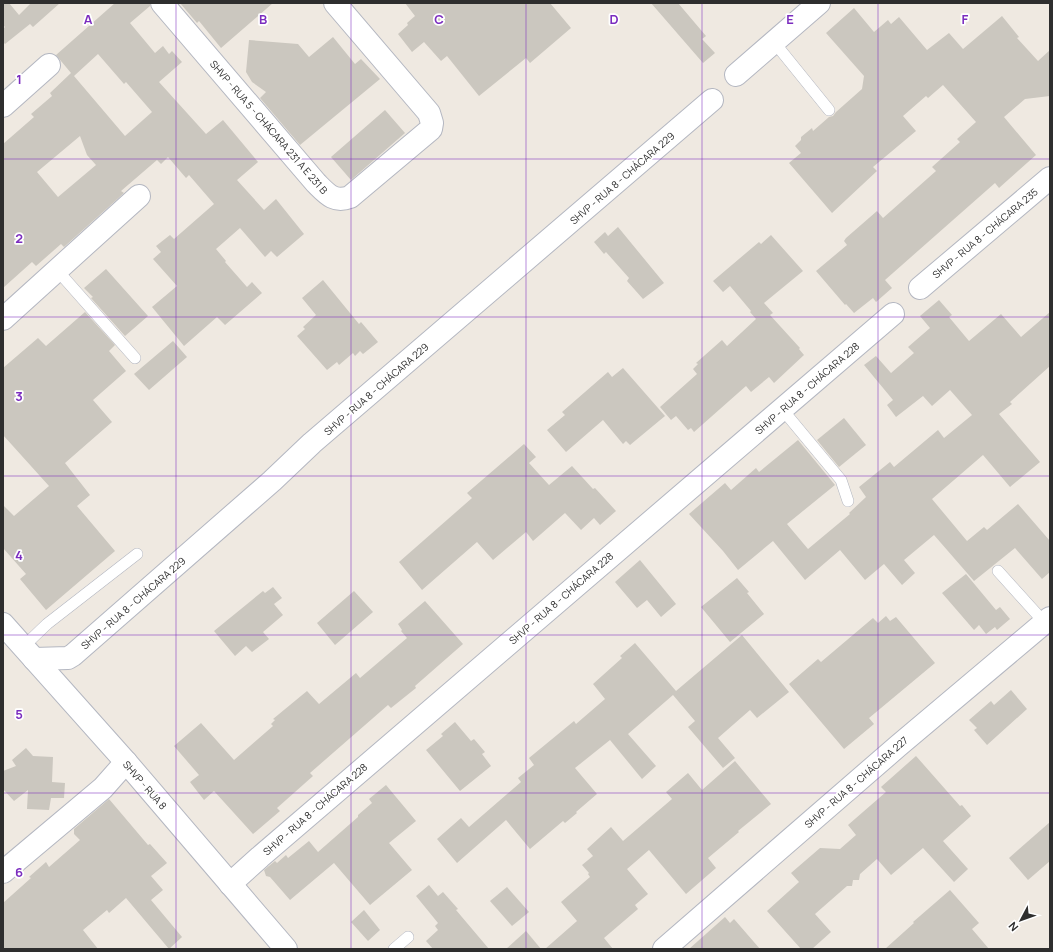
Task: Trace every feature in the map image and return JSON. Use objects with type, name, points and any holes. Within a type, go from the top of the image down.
[{"type":"street","name":"SHVP - RUA 5 - CHÁCARA 231 A E 231 B","points":[[162,3],[316,183],[328,195],[336,199],[344,200],[350,197],[417,142],[431,129],[432,123],[429,113],[335,3]]},
{"type":"street","points":[[736,76],[820,3]]},
{"type":"street","points":[[3,106],[49,65]]},
{"type":"street","name":"SHVP - RUA 8 - CHÁCARA 229","points":[[15,642],[68,658],[73,655],[272,481],[312,443],[712,100]]},
{"type":"street","name":"SHVP - RUA 8 - CHÁCARA 235","points":[[920,288],[1050,178]]},
{"type":"street","points":[[3,319],[139,196]]},
{"type":"street","name":"SHVP - RUA 8 - CHÁCARA 228","points":[[230,884],[893,314]]},
{"type":"street","name":"SHVP - RUA 8 - CHÁCARA 227","points":[[664,949],[898,746],[1047,620]]},
{"type":"street","name":"SHVP - RUA 8","points":[[15,642],[126,762],[285,949]]},
{"type":"street","points":[[3,872],[103,788],[126,762]]},
{"type":"lane","points":[[774,42],[829,110]]},
{"type":"lane","points":[[57,270],[135,358]]},
{"type":"lane","points":[[782,409],[842,480],[848,501]]},
{"type":"lane","points":[[15,642],[47,624],[137,554]]},
{"type":"lane","points":[[998,571],[1047,620]]},
{"type":"lane","points":[[394,949],[408,937]]},
{"type":"building","points":[[3,3],[9,3],[19,15],[31,3],[60,3],[33,27],[30,24],[5,44],[3,42],[3,29],[5,27],[3,25]]},
{"type":"building","points":[[115,3],[150,3],[150,6],[130,23],[155,53],[163,46],[169,54],[172,51],[182,62],[159,82],[206,134],[223,120],[258,162],[237,180],[264,210],[276,199],[304,234],[277,257],[271,251],[265,257],[240,228],[216,249],[226,261],[225,262],[247,287],[252,282],[262,293],[225,325],[217,317],[184,346],[152,307],[177,286],[153,259],[161,252],[156,246],[170,235],[174,239],[214,204],[189,175],[186,178],[168,157],[161,164],[157,160],[121,191],[124,193],[64,247],[61,244],[36,266],[32,262],[3,288],[3,144],[34,117],[31,114],[52,96],[50,93],[71,73],[56,55]],"holes":[[[98,54],[124,84],[126,82],[152,112],[125,136],[74,76]],[[80,136],[87,155],[96,165],[58,197],[37,172]]]},
{"type":"building","points":[[180,3],[273,3],[221,48],[199,21],[197,23]]},
{"type":"building","points":[[405,3],[550,3],[571,28],[530,63],[526,58],[479,96],[447,56],[441,61],[424,42],[412,52],[398,34],[415,16]]},
{"type":"building","points":[[651,3],[678,3],[706,36],[702,39],[715,53],[703,63]]},
{"type":"building","points":[[854,8],[874,32],[888,20],[891,24],[899,17],[927,50],[949,33],[963,49],[1002,16],[1019,37],[1017,38],[1038,61],[1050,50],[1050,96],[1025,99],[1004,117],[1036,155],[999,188],[995,183],[885,280],[892,288],[876,302],[873,298],[854,313],[846,304],[845,305],[816,271],[847,245],[844,241],[846,238],[877,211],[883,218],[936,171],[932,167],[960,142],[957,139],[976,122],[943,85],[928,98],[926,96],[903,116],[916,131],[873,167],[877,171],[832,213],[789,163],[801,153],[795,146],[801,140],[801,137],[812,128],[813,131],[829,117],[833,116],[862,89],[864,76],[826,33]]},
{"type":"building","points":[[333,37],[355,64],[361,59],[380,79],[300,145],[260,98],[266,92],[252,82],[246,72],[249,40],[298,44],[309,57]]},
{"type":"building","points":[[385,110],[405,133],[351,180],[331,157]]},
{"type":"building","points":[[618,227],[664,283],[643,299],[627,281],[629,278],[606,252],[604,254],[594,242],[605,232],[608,236]]},
{"type":"building","points":[[771,235],[803,271],[764,303],[773,313],[770,315],[800,348],[799,349],[804,355],[774,383],[769,377],[751,392],[746,386],[694,432],[691,428],[688,430],[676,416],[671,420],[660,407],[697,374],[693,369],[698,364],[696,363],[722,340],[727,346],[756,319],[730,286],[723,292],[713,281],[759,242],[761,244]]},
{"type":"building","points":[[106,269],[148,316],[125,336],[84,288]]},
{"type":"building","points":[[323,280],[359,324],[361,322],[378,342],[363,354],[360,351],[355,356],[353,353],[339,365],[337,362],[327,370],[297,336],[305,329],[303,327],[316,315],[302,298]]},
{"type":"building","points":[[939,300],[952,315],[949,317],[969,341],[1001,314],[1021,337],[1050,312],[1050,366],[1010,402],[1012,404],[999,414],[1040,462],[1010,487],[983,455],[932,499],[967,541],[984,527],[987,530],[1018,504],[1050,541],[1050,572],[1042,579],[1015,548],[974,581],[934,535],[904,560],[915,573],[902,585],[884,564],[865,580],[840,550],[805,580],[773,541],[738,570],[723,551],[689,514],[725,483],[731,490],[756,468],[759,472],[798,440],[835,485],[787,524],[808,549],[850,514],[849,513],[866,497],[859,487],[890,462],[894,467],[938,430],[944,438],[972,415],[950,390],[932,406],[923,396],[896,417],[887,405],[893,400],[864,365],[876,356],[891,373],[914,353],[908,347],[930,328],[920,316]]},
{"type":"building","points":[[85,312],[115,345],[109,351],[126,371],[93,400],[112,422],[65,463],[90,495],[77,506],[115,551],[46,610],[20,579],[26,574],[3,548],[3,505],[14,516],[49,486],[3,435],[3,368],[38,338],[46,346]]},
{"type":"building","points":[[173,341],[187,357],[149,390],[134,374]]},
{"type":"building","points":[[623,368],[665,416],[630,445],[626,441],[623,444],[603,420],[566,452],[547,430],[565,415],[562,412],[608,372],[612,377]]},
{"type":"building","points":[[844,418],[866,445],[839,467],[817,440]]},
{"type":"building","points":[[524,444],[536,457],[529,463],[549,485],[572,466],[616,511],[600,525],[594,518],[581,530],[565,513],[533,541],[526,532],[493,560],[477,542],[422,590],[399,562],[472,498],[467,493]]},
{"type":"building","points":[[640,560],[676,604],[661,617],[647,600],[637,608],[615,582]]},
{"type":"building","points":[[966,574],[996,610],[1000,607],[1010,619],[997,630],[995,627],[986,634],[979,625],[974,630],[942,593]]},
{"type":"building","points":[[737,578],[749,592],[747,593],[764,614],[730,642],[701,607]]},
{"type":"building","points":[[273,587],[282,598],[274,604],[283,615],[263,632],[269,639],[252,652],[246,646],[235,656],[214,631],[263,591],[265,593]]},
{"type":"building","points":[[354,591],[373,612],[335,645],[317,623]]},
{"type":"building","points":[[425,601],[463,644],[415,686],[416,688],[391,708],[388,705],[310,773],[313,776],[277,808],[280,811],[253,834],[214,791],[204,800],[190,782],[199,775],[174,746],[201,723],[234,760],[273,726],[271,724],[275,720],[273,719],[307,691],[319,704],[356,673],[360,678],[407,638],[401,631],[402,630],[398,624]]},
{"type":"building","points":[[886,616],[890,621],[896,617],[935,663],[869,718],[874,724],[844,749],[789,684],[818,659],[821,662],[873,618],[878,623]]},
{"type":"building","points":[[742,635],[789,692],[757,718],[750,710],[718,738],[735,758],[723,768],[688,727],[695,721],[673,695],[628,734],[656,766],[642,779],[610,740],[575,768],[597,794],[565,823],[563,821],[530,849],[506,820],[457,863],[437,839],[461,818],[469,827],[521,782],[518,778],[534,765],[529,758],[574,721],[576,724],[605,699],[593,684],[622,658],[620,656],[635,643],[676,691]]},
{"type":"building","points":[[1011,690],[1027,709],[987,745],[974,730],[977,728],[969,720],[991,701],[994,705]]},
{"type":"building","points":[[455,722],[471,741],[474,739],[485,752],[482,754],[491,766],[460,791],[426,750],[443,736],[441,734]]},
{"type":"building","points":[[26,748],[33,756],[53,757],[52,782],[65,783],[64,798],[51,798],[49,810],[27,809],[28,790],[14,801],[3,789],[3,771],[16,766],[12,760]]},
{"type":"building","points":[[916,756],[960,806],[962,805],[971,816],[943,841],[968,869],[954,882],[923,848],[891,875],[877,859],[860,874],[859,880],[853,880],[852,886],[847,886],[815,914],[831,932],[812,949],[801,949],[767,911],[799,882],[791,873],[820,848],[840,849],[856,835],[848,825],[886,792],[881,787]]},
{"type":"building","points":[[735,761],[771,804],[708,858],[716,868],[686,894],[649,850],[627,869],[648,894],[635,905],[638,909],[604,938],[613,949],[545,949],[577,921],[561,902],[590,877],[588,874],[589,873],[582,865],[593,856],[587,849],[611,827],[623,841],[672,799],[666,792],[688,773],[702,790]]},
{"type":"building","points":[[386,785],[416,821],[389,843],[412,870],[370,905],[334,863],[290,900],[270,877],[266,876],[264,870],[275,861],[277,863],[286,855],[288,858],[309,841],[318,852],[358,817],[358,815],[372,803],[369,799]]},
{"type":"building","points":[[109,799],[148,845],[150,844],[167,863],[151,876],[163,890],[151,900],[182,937],[169,949],[126,898],[109,913],[107,910],[83,930],[98,949],[3,949],[3,903],[31,878],[29,877],[46,862],[49,867],[80,840],[74,834],[74,829]]},
{"type":"building","points":[[1050,822],[1050,861],[1028,880],[1009,858]]},
{"type":"building","points":[[429,885],[438,896],[443,892],[489,949],[433,949],[426,941],[438,930],[435,926],[438,923],[416,896]]},
{"type":"building","points":[[507,887],[529,912],[512,926],[490,901]]},
{"type":"building","points":[[950,890],[979,923],[972,929],[989,949],[885,949],[914,923],[913,922]]},
{"type":"building","points":[[364,910],[380,930],[368,941],[351,922]]},
{"type":"building","points":[[725,917],[730,923],[734,919],[760,949],[689,949]]},
{"type":"building","points":[[526,931],[541,949],[506,949]]}]
